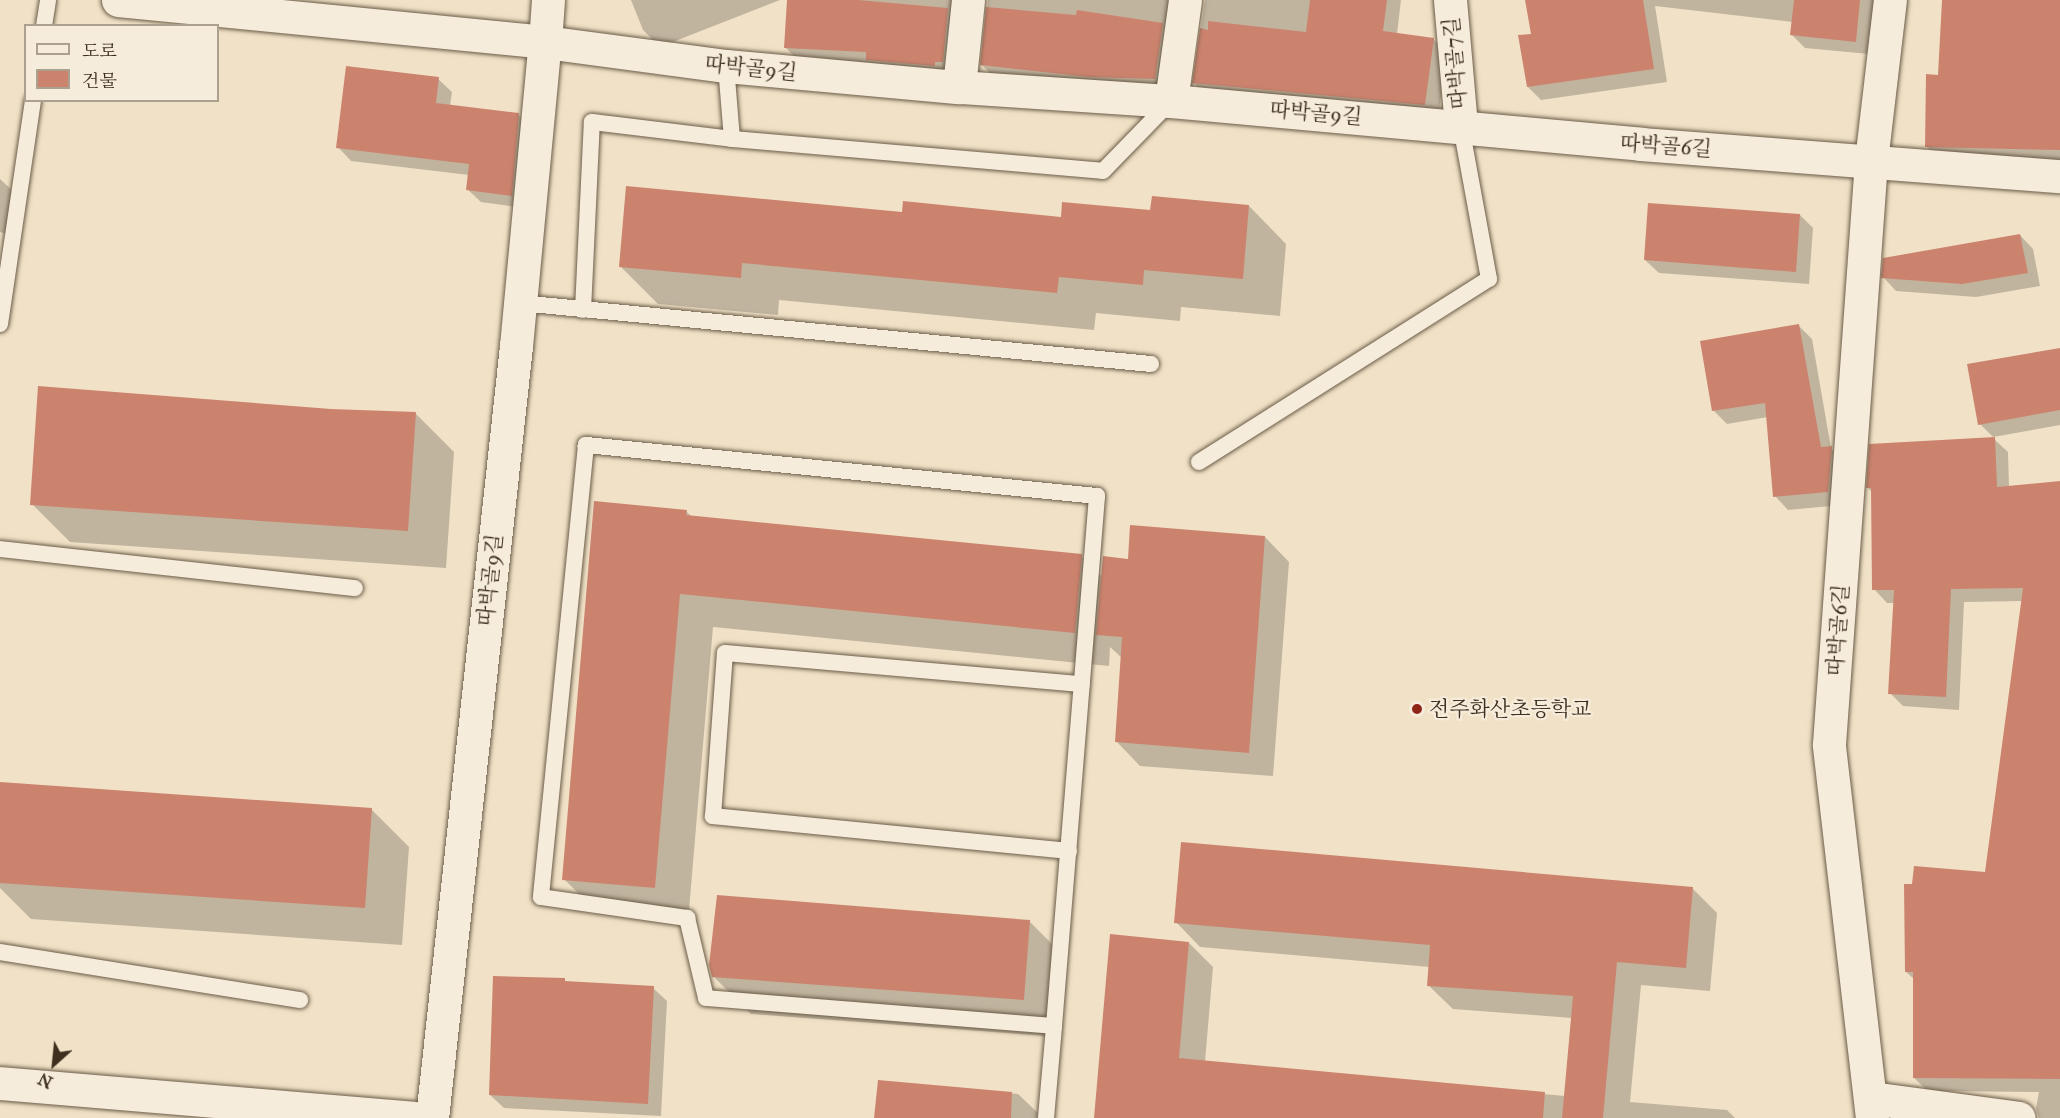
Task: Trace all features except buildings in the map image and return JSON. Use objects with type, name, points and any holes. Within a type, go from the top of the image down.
[{"type":"street","points":[[118,0],[545,42]]},
{"type":"street","name":"따박골9길","points":[[432,1118],[520,303],[548,0]]},
{"type":"street","points":[[959,87],[968,0]]},
{"type":"street","points":[[1172,101],[1185,0]]},
{"type":"street","name":"따박골7길","points":[[1450,0],[1461,127]]},
{"type":"street","name":"따박골6길","points":[[1890,0],[1871,161],[1829,744],[1871,1108],[2019,1118]]},
{"type":"street","name":"따박골9길","points":[[545,42],[726,66],[959,87],[1172,101],[1461,127]]},
{"type":"street","name":"따박골6길","points":[[1461,127],[1641,144],[2060,176]]},
{"type":"street","points":[[0,1083],[414,1118]]},
{"type":"lane","points":[[44,24],[48,0]]},
{"type":"lane","points":[[726,66],[732,139]]},
{"type":"lane","points":[[583,310],[592,122],[732,139],[1103,171],[1172,101]]},
{"type":"lane","points":[[0,324],[33,102]]},
{"type":"lane","points":[[1199,462],[1489,279],[1461,127]]},
{"type":"lane","points":[[520,303],[1151,364]]},
{"type":"lane","points":[[1046,1118],[1054,1026],[1069,851],[1097,496],[586,445],[542,897],[687,918],[706,999],[1054,1026]]},
{"type":"lane","points":[[0,549],[355,588]]},
{"type":"lane","points":[[1069,851],[713,816],[725,653],[1082,684]]},
{"type":"lane","points":[[0,952],[300,1000]]},
{"type":"place","name":"전주화산초등학교","points":[[1417,709]]}]
